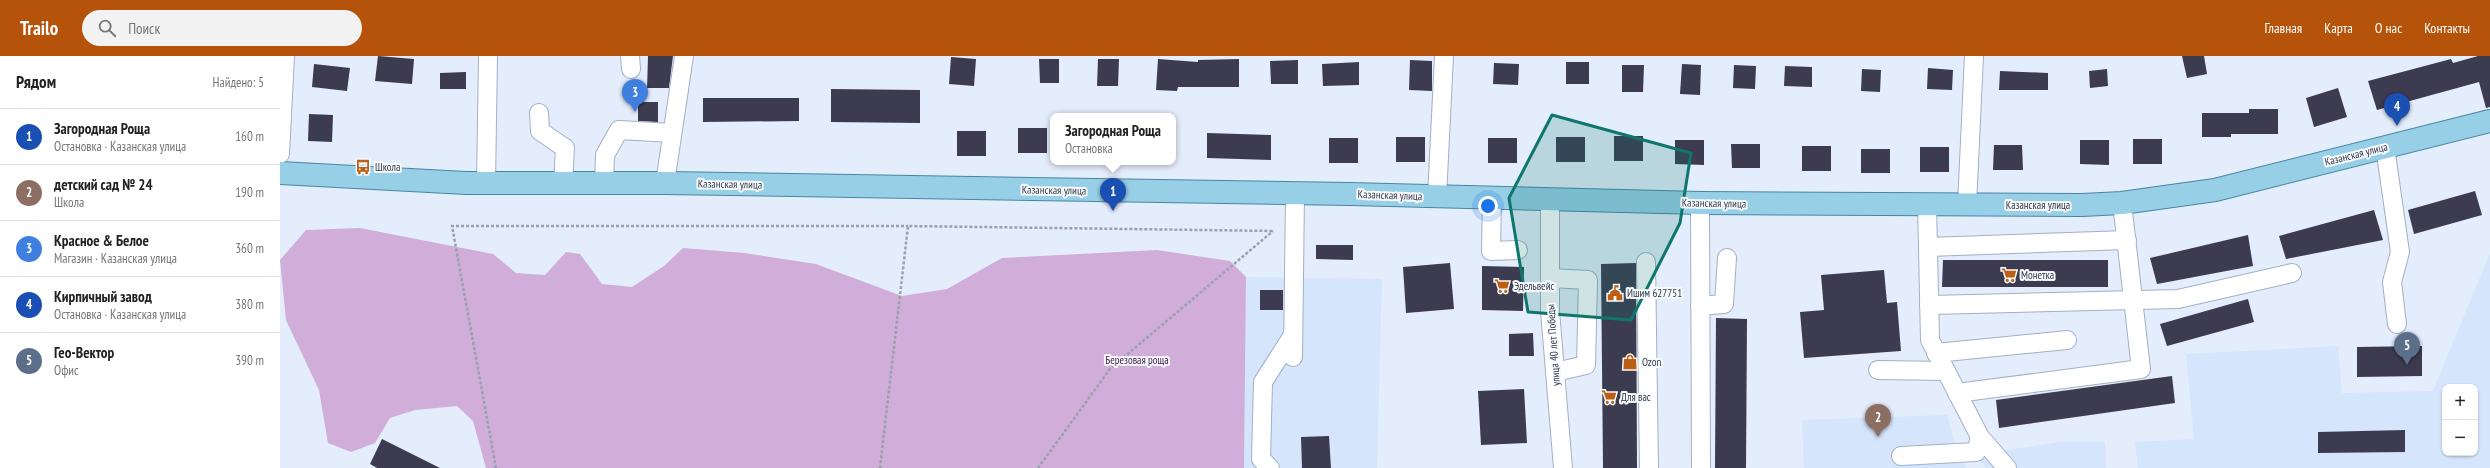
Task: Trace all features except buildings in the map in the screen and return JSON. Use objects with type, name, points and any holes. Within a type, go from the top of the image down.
[{"type":"main road","name":"Казанская улица","points":[[280,173],[486,183],[665,183],[1550,198],[1700,203],[2082,205],[2122,203],[2215,190],[2490,121]]},
{"type":"street","points":[[280,154],[285,56]]},
{"type":"street","points":[[486,183],[488,56]]},
{"type":"street","points":[[665,183],[684,56]]},
{"type":"street","points":[[1437,197],[1444,56]]},
{"type":"street","points":[[1967,205],[1974,56]]},
{"type":"street","points":[[539,113],[540,132],[565,148],[562,183]]},
{"type":"street","points":[[604,183],[605,155],[619,130],[672,133]]},
{"type":"street","points":[[2385,147],[2400,252],[2392,282],[2397,324]]},
{"type":"street","points":[[1293,357],[1295,194]]},
{"type":"street","points":[[1492,197],[1491,251],[1518,250]]},
{"type":"street","name":"улица 40 лет Победы","points":[[1550,198],[1550,311],[1563,468]]},
{"type":"street","points":[[1700,203],[1701,468]]},
{"type":"street","points":[[1957,393],[2141,369],[2122,203]]},
{"type":"street","points":[[1927,204],[1930,340],[1980,437],[2007,468]]},
{"type":"street","points":[[1928,247],[2127,240]]},
{"type":"street","points":[[1700,306],[1724,304],[1727,258]]},
{"type":"street","points":[[1646,262],[1649,468]]},
{"type":"street","points":[[1929,305],[2178,299],[2292,273]]},
{"type":"street","points":[[1550,278],[1588,280],[1586,365],[1555,372]]},
{"type":"street","points":[[1270,468],[1261,459],[1263,382],[1293,335]]},
{"type":"street","points":[[1936,352],[2067,340]]},
{"type":"street","points":[[1878,370],[1946,371]]},
{"type":"street","points":[[1901,456],[1976,452],[1980,437]]},
{"type":"path","points":[[496,468],[452,226],[908,226],[1274,230],[1110,369],[1038,468]]},
{"type":"path","points":[[880,468],[908,226]]},
{"type":"highlighted area","points":[[1552,115],[1691,153],[1680,223],[1631,320],[1528,312],[1509,198]]},
{"type":"shaded area","points":[[2490,253],[2490,468],[2138,468],[2135,442],[2194,439],[2186,354],[2338,346],[2342,393],[2433,391]]},
{"type":"shaded area","points":[[1246,277],[1382,279],[1377,468],[1244,468]]},
{"type":"shaded area","points":[[1947,415],[1958,455],[1967,468],[1804,468],[1802,420]]},
{"type":"shaded area","points":[[2060,442],[2105,442],[2106,468],[1986,468],[1975,455]]},
{"type":"green space","name":"Березовая роща","points":[[360,228],[493,254],[516,273],[545,275],[566,252],[580,254],[602,284],[632,287],[664,266],[683,248],[744,253],[816,264],[902,296],[947,289],[1002,258],[1157,250],[1230,261],[1246,277],[1244,468],[486,468],[473,421],[457,406],[415,410],[390,418],[375,443],[351,452],[328,443],[319,390],[286,320],[280,260],[306,230]]},
{"type":"place","name":"Красное & Белое","points":[[635,112]]},
{"type":"place","name":"Кирпичный завод","points":[[2397,126]]},
{"type":"place","name":"Школа","points":[[363,167]]},
{"type":"place","name":"Загородная Роща","points":[[1113,211]]},
{"type":"place","name":"Монетка","points":[[2009,275]]},
{"type":"place","name":"Эдельвейс","points":[[1502,286]]},
{"type":"place","name":"Ишим 627751","points":[[1615,293]]},
{"type":"place","name":"Ozon","points":[[1630,362]]},
{"type":"place","name":"Гео-Вектор","points":[[2407,365]]},
{"type":"place","name":"Для вас","points":[[1609,397]]},
{"type":"place","name":"детский сад № 24","points":[[1878,437]]}]
